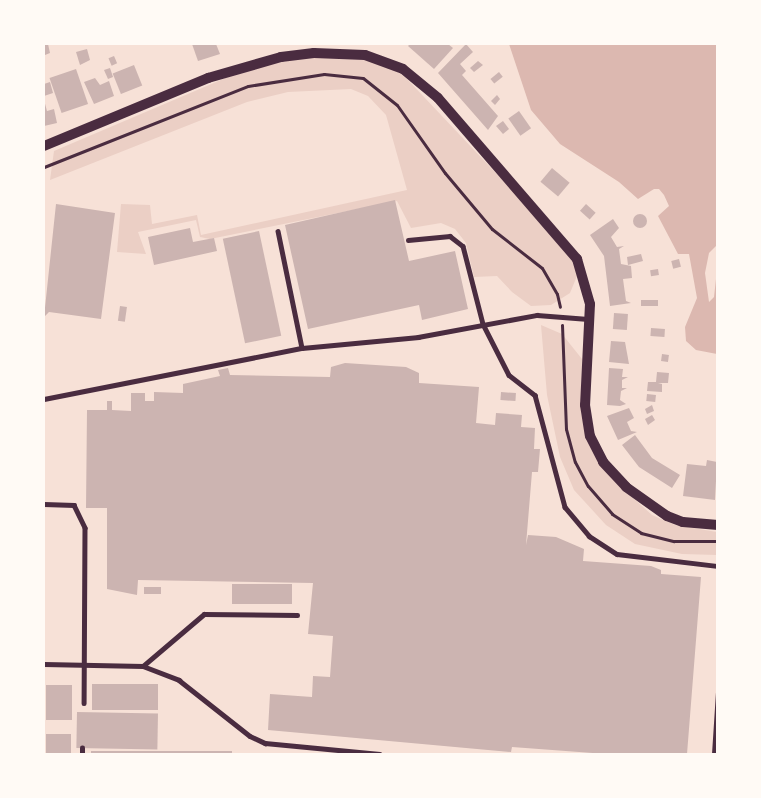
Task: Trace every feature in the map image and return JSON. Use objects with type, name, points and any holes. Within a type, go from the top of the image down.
[{"type":"street","points":[[44,146],[208,78],[281,57],[341,52],[389,62],[429,88],[563,240],[584,272],[590,319],[585,405],[590,436],[603,462],[626,487],[668,516],[683,522],[717,525]]},
{"type":"lane","points":[[278,231],[302,348]]},
{"type":"lane","points":[[408,240],[450,236],[463,246],[483,324],[509,375],[535,394],[564,507],[589,536],[617,554],[717,566]]},
{"type":"lane","points":[[44,399],[302,348],[418,337],[537,315],[590,319]]},
{"type":"lane","points":[[44,504],[74,505],[82,517],[84,704]]},
{"type":"lane","points":[[143,666],[204,614],[297,615]]},
{"type":"lane","points":[[44,664],[143,666],[179,680],[250,736],[265,743],[325,752],[379,754]]},
{"type":"lane","points":[[714,754],[717,692]]},
{"type":"path","points":[[44,167],[248,86],[324,74],[363,78],[397,105],[444,173],[492,229],[542,268],[557,294],[562,317],[566,429],[575,462],[588,486],[612,514],[641,533],[674,541],[717,541]]},
{"type":"shaded area","points":[[509,44],[717,44],[717,245],[709,253],[705,273],[709,302],[714,297],[717,270],[717,354],[696,350],[686,341],[685,327],[697,298],[689,254],[678,254],[658,216],[669,206],[664,195],[659,189],[654,189],[638,199],[619,182],[560,144],[531,110]]},
{"type":"shaded area","points":[[340,56],[387,63],[407,79],[543,223],[574,263],[577,276],[570,293],[551,305],[531,306],[512,292],[497,276],[474,277],[466,243],[455,229],[441,223],[411,228],[397,201],[210,239],[200,237],[196,220],[138,232],[146,254],[117,252],[121,204],[150,205],[152,224],[197,215],[201,235],[407,190],[386,115],[368,96],[351,89],[288,92],[247,102],[50,180],[54,151],[249,68],[290,59]]},
{"type":"shaded area","points":[[541,325],[562,334],[582,359],[581,413],[587,437],[612,479],[652,515],[675,525],[717,532],[717,555],[682,554],[635,544],[606,525],[574,490],[560,457],[547,395]]},
{"type":"building","points":[[44,44],[48,44],[50,53],[45,55]]},
{"type":"building","points":[[192,44],[216,44],[220,54],[198,61]]},
{"type":"building","points":[[410,44],[448,44],[453,48],[434,69],[408,46]]},
{"type":"building","points":[[466,44],[473,52],[460,64],[466,71],[462,75],[498,116],[488,130],[438,73]]},
{"type":"building","points":[[87,49],[90,60],[80,65],[76,52]]},
{"type":"building","points":[[114,56],[117,63],[112,66],[108,58]]},
{"type":"building","points":[[478,61],[483,65],[474,72],[470,68]]},
{"type":"building","points":[[134,65],[142,85],[121,94],[113,74]]},
{"type":"building","points":[[110,68],[113,77],[108,79],[104,70]]},
{"type":"building","points":[[76,69],[88,104],[62,113],[50,78]]},
{"type":"building","points":[[499,72],[503,77],[494,84],[490,79]]},
{"type":"building","points":[[95,78],[100,85],[109,81],[114,96],[94,104],[84,82]]},
{"type":"building","points":[[50,82],[53,93],[44,96],[44,84]]},
{"type":"building","points":[[497,95],[500,99],[495,105],[491,101]]},
{"type":"building","points":[[44,100],[47,111],[54,109],[57,123],[44,126]]},
{"type":"building","points":[[519,111],[531,128],[520,136],[508,118]]},
{"type":"building","points":[[503,121],[509,129],[503,134],[496,126]]},
{"type":"building","points":[[552,168],[570,183],[558,197],[540,182]]},
{"type":"building","points":[[395,200],[409,261],[455,251],[468,309],[422,320],[419,305],[308,329],[285,225]]},
{"type":"building","points":[[56,204],[115,213],[101,319],[49,312],[44,317]]},
{"type":"building","points":[[586,204],[596,213],[590,219],[580,211]]},
{"type":"building","points":[[640,214],[645,216],[647,221],[645,226],[640,228],[635,226],[633,221],[635,216]]},
{"type":"building","points":[[613,219],[619,228],[611,237],[617,247],[624,246],[619,249],[621,264],[631,266],[632,278],[623,279],[626,301],[631,303],[610,306],[604,256],[590,235]]},
{"type":"building","points":[[190,228],[193,242],[214,238],[217,251],[154,265],[148,237]]},
{"type":"building","points":[[259,231],[281,336],[245,343],[223,239]]},
{"type":"building","points":[[641,254],[643,261],[628,265],[627,257]]},
{"type":"building","points":[[679,259],[681,267],[673,269],[671,261]]},
{"type":"building","points":[[658,269],[659,275],[651,276],[650,270]]},
{"type":"building","points":[[641,300],[658,300],[658,306],[641,306]]},
{"type":"building","points":[[120,306],[127,307],[125,322],[118,321]]},
{"type":"building","points":[[614,313],[628,314],[627,330],[613,329]]},
{"type":"building","points":[[651,328],[665,329],[664,337],[650,336]]},
{"type":"building","points":[[611,341],[625,342],[629,364],[609,362]]},
{"type":"building","points":[[662,354],[669,355],[668,362],[661,361]]},
{"type":"building","points":[[345,363],[406,367],[419,373],[419,383],[479,387],[476,423],[495,425],[496,413],[522,415],[521,427],[535,428],[534,449],[540,449],[538,472],[532,472],[526,545],[528,535],[556,537],[584,549],[583,561],[651,566],[661,570],[661,574],[701,577],[687,754],[606,754],[512,747],[511,752],[268,730],[270,694],[312,697],[313,676],[330,677],[333,636],[308,634],[313,583],[138,580],[137,595],[107,589],[107,508],[86,508],[87,410],[107,410],[107,401],[112,401],[112,410],[131,411],[131,393],[145,393],[145,401],[154,401],[154,392],[183,393],[183,384],[220,376],[218,370],[228,368],[230,375],[330,377],[331,367]]},
{"type":"building","points":[[609,368],[623,369],[622,377],[628,377],[622,380],[622,388],[627,388],[621,391],[620,400],[626,404],[607,405]]},
{"type":"building","points":[[657,372],[669,373],[668,383],[658,383],[662,384],[662,392],[647,391],[648,382],[656,382]]},
{"type":"building","points":[[501,392],[516,393],[515,401],[500,400]]},
{"type":"building","points":[[647,394],[656,395],[655,402],[646,401]]},
{"type":"building","points":[[652,405],[654,411],[647,414],[645,409]]},
{"type":"building","points":[[629,408],[634,418],[627,422],[631,431],[637,432],[618,440],[607,416]]},
{"type":"building","points":[[652,415],[655,420],[648,425],[645,419]]},
{"type":"building","points":[[635,435],[652,458],[680,475],[672,488],[639,467],[622,445]]},
{"type":"building","points":[[707,460],[717,462],[715,500],[683,496],[687,464],[706,466]]},
{"type":"building","points":[[232,584],[292,584],[292,604],[232,604]]},
{"type":"building","points":[[144,587],[161,587],[161,594],[144,594]]},
{"type":"building","points":[[92,684],[158,684],[158,710],[92,710]]},
{"type":"building","points":[[46,685],[72,685],[72,720],[46,720]]},
{"type":"building","points":[[77,712],[158,713],[157,749],[76,748]]},
{"type":"building","points":[[46,734],[71,734],[71,754],[46,754]]},
{"type":"building","points":[[91,751],[232,751],[232,754],[91,754]]}]
